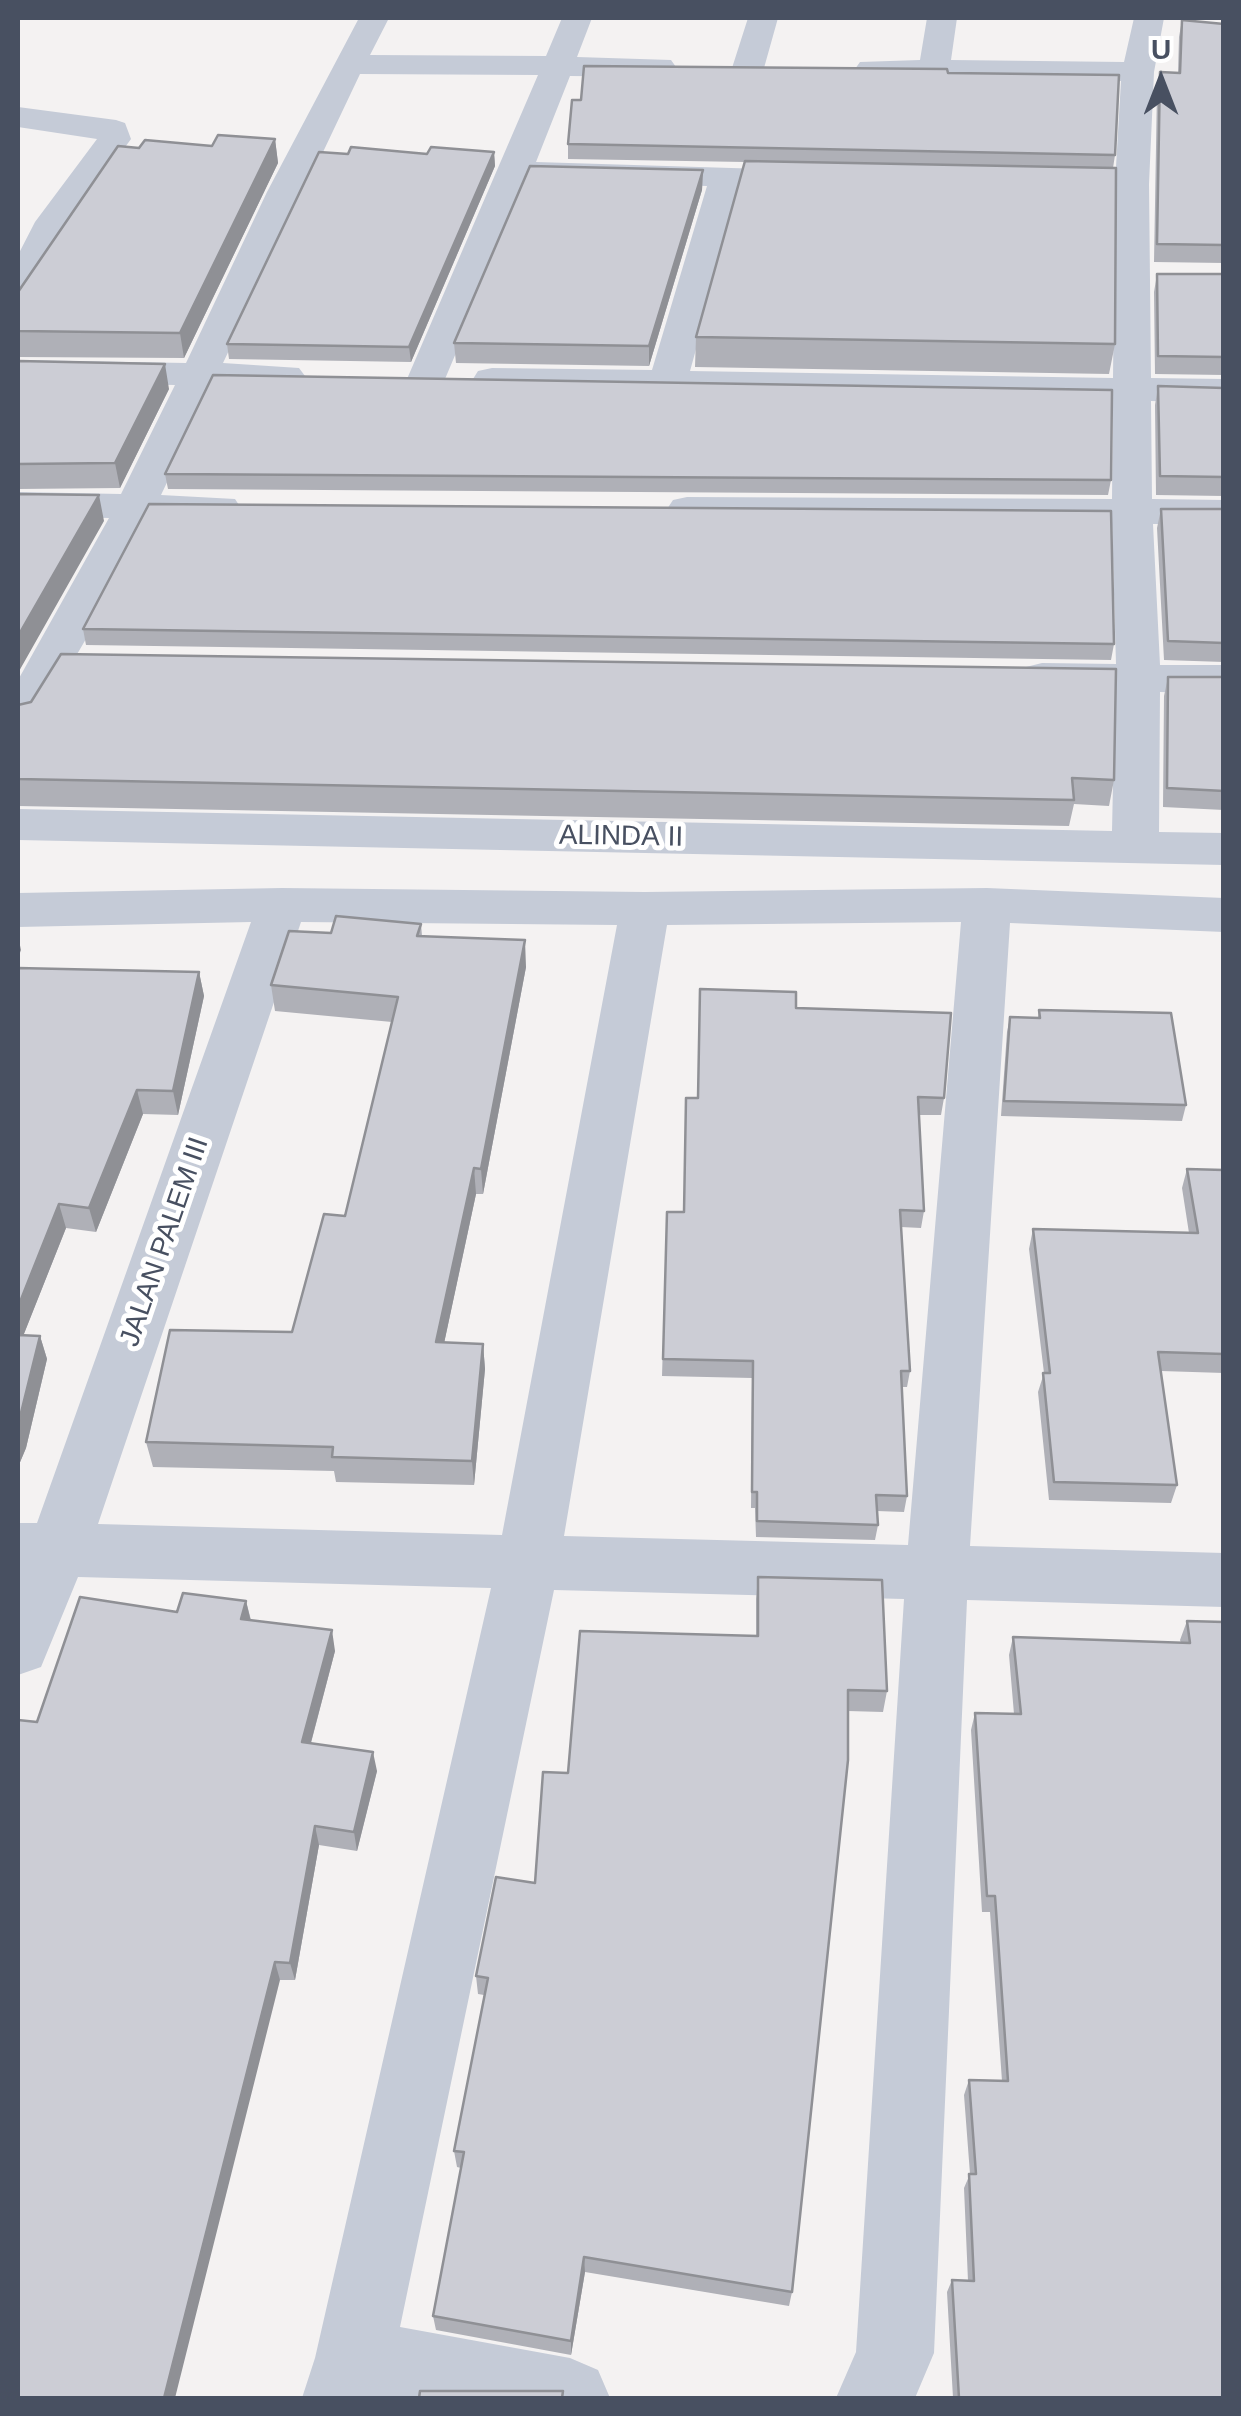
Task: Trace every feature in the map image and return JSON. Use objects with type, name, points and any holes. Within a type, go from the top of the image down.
[{"type":"street","points":[[18,716],[134,508],[348,64],[374,18]]},
{"type":"street","points":[[577,18],[516,172],[407,378],[1224,391]]},
{"type":"street","points":[[748,68],[763,18]]},
{"type":"street","points":[[934,70],[942,18]]},
{"type":"street","points":[[1136,847],[1138,678],[1130,389],[1152,277],[1113,184],[1148,18]]},
{"type":"street","points":[[348,64],[786,68]]},
{"type":"street","points":[[841,69],[1138,72]]},
{"type":"street","points":[[18,117],[114,130],[114,138],[54,222],[18,287]]},
{"type":"street","points":[[516,172],[843,178]]},
{"type":"street","points":[[668,382],[727,176]]},
{"type":"street","points":[[18,218],[54,222]]},
{"type":"street","points":[[18,371],[313,377]]},
{"type":"street","points":[[18,504],[254,508]]},
{"type":"street","points":[[653,508],[1224,512]]},
{"type":"street","points":[[1000,676],[1224,679]]},
{"type":"street","name":"ALINDA II","points":[[18,825],[1224,850]]},
{"type":"street","points":[[876,2398],[895,2353],[937,1572],[988,905]]},
{"type":"street","points":[[18,910],[277,919],[988,905],[1224,915]]},
{"type":"street","points":[[570,2398],[348,2378],[528,1562],[645,909]]},
{"type":"street","name":"JALAN PALEM III","points":[[18,1646],[38,1550],[277,919]]},
{"type":"street","points":[[38,1550],[1224,1580]]},
{"type":"building","points":[[1182,20],[1224,24],[1224,245],[1157,244],[1160,72],[1180,73]]},
{"type":"building","points":[[584,66],[947,69],[948,73],[1119,75],[1115,155],[568,144],[572,100],[581,100]]},
{"type":"building","points":[[218,135],[275,139],[180,333],[18,331],[18,292],[118,146],[139,148],[145,140],[212,146]]},
{"type":"building","points":[[351,147],[427,154],[431,147],[494,152],[409,347],[227,344],[319,152],[348,154]]},
{"type":"building","points":[[745,161],[1116,168],[1115,344],[696,337]]},
{"type":"building","points":[[530,166],[703,170],[649,346],[454,343]]},
{"type":"building","points":[[1157,274],[1224,274],[1224,357],[1158,356]]},
{"type":"building","points":[[18,361],[165,364],[115,463],[18,464]]},
{"type":"building","points":[[213,375],[1112,390],[1111,480],[165,474]]},
{"type":"building","points":[[1158,386],[1224,388],[1224,477],[1160,476]]},
{"type":"building","points":[[18,494],[99,495],[18,636]]},
{"type":"building","points":[[149,504],[1111,511],[1114,644],[83,629]]},
{"type":"building","points":[[1161,509],[1224,509],[1224,643],[1168,641]]},
{"type":"building","points":[[61,654],[1116,669],[1114,780],[1072,778],[1074,800],[18,779],[18,705],[31,702]]},
{"type":"building","points":[[1168,677],[1224,677],[1224,791],[1167,788]]},
{"type":"building","points":[[336,916],[421,924],[417,936],[525,940],[481,1169],[474,1168],[436,1342],[483,1344],[472,1461],[332,1457],[333,1447],[146,1442],[170,1330],[292,1332],[324,1214],[345,1216],[398,997],[271,985],[289,931],[331,933]]},
{"type":"building","points":[[18,968],[199,972],[173,1091],[137,1090],[89,1208],[59,1204],[18,1307]]},
{"type":"building","points":[[700,989],[796,992],[796,1008],[951,1013],[944,1098],[918,1097],[924,1211],[900,1210],[910,1371],[901,1371],[907,1496],[876,1495],[878,1525],[757,1521],[757,1492],[752,1492],[753,1361],[663,1359],[667,1212],[684,1212],[686,1098],[698,1098]]},
{"type":"building","points":[[1039,1010],[1171,1013],[1186,1105],[1004,1101],[1010,1017],[1040,1018]]},
{"type":"building","points":[[1187,1169],[1224,1170],[1224,1354],[1158,1352],[1177,1485],[1054,1482],[1043,1373],[1050,1373],[1033,1229],[1198,1233]]},
{"type":"building","points":[[18,1335],[40,1336],[18,1425]]},
{"type":"building","points":[[758,1577],[882,1580],[887,1691],[848,1690],[848,1760],[792,2292],[584,2257],[571,2341],[433,2316],[464,2152],[454,2151],[488,1978],[476,1976],[496,1877],[535,1883],[543,1772],[568,1773],[580,1631],[758,1636]]},
{"type":"building","points":[[183,1593],[246,1601],[241,1619],[332,1630],[302,1742],[373,1752],[354,1832],[315,1826],[290,1963],[275,1962],[164,2398],[18,2398],[18,1720],[37,1722],[80,1597],[177,1612]]},
{"type":"building","points":[[1187,1621],[1224,1622],[1224,2398],[959,2398],[952,2280],[974,2281],[969,2174],[976,2174],[969,2080],[1008,2081],[995,1896],[987,1896],[975,1713],[1021,1714],[1013,1637],[1190,1643]]},
{"type":"building","points":[[420,2391],[563,2391],[562,2398],[419,2398]]}]
